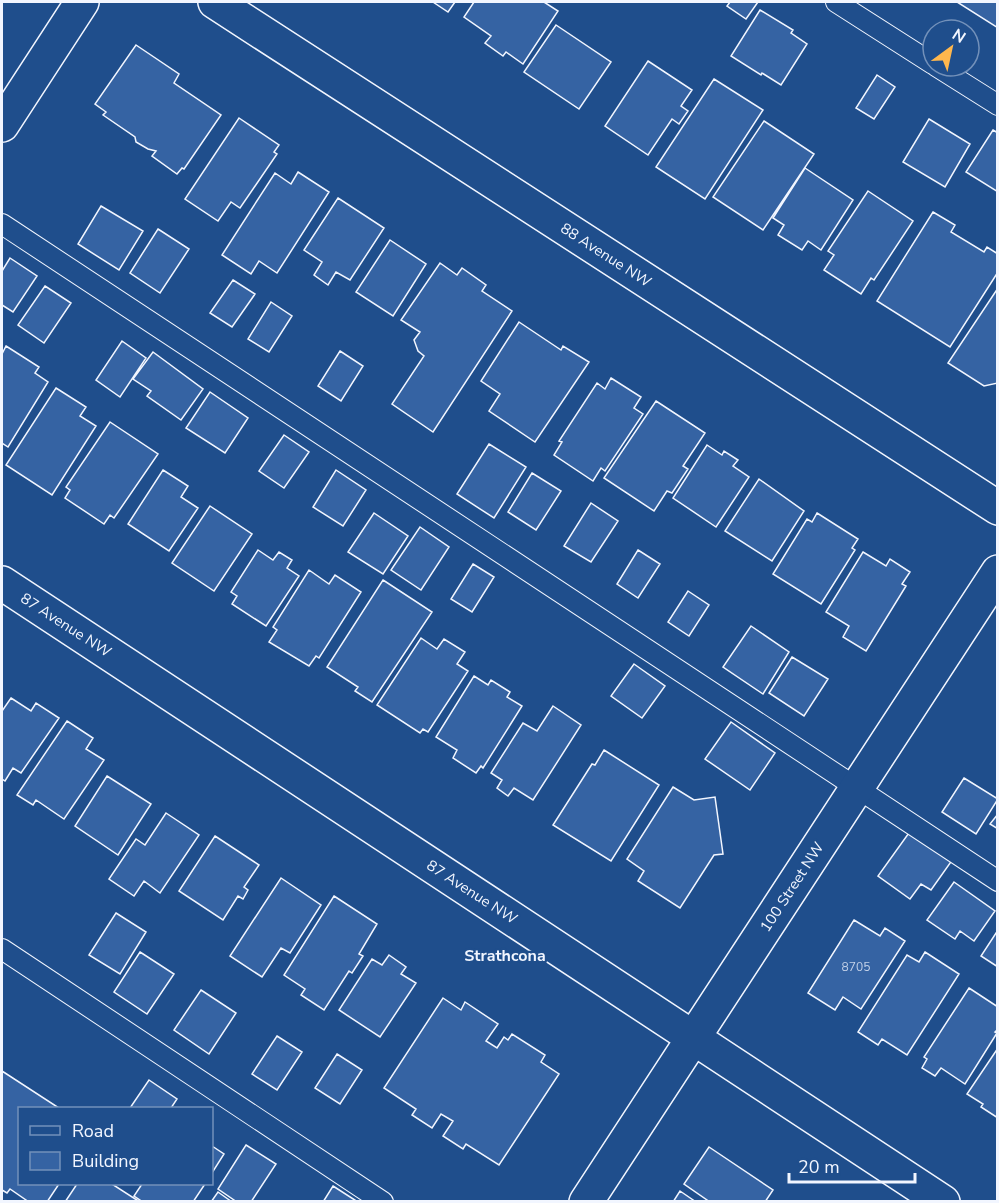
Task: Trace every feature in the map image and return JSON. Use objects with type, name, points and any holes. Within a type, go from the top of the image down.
[{"type":"street","points":[[2,125],[82,2]]},
{"type":"street","name":"88 Avenue NW","points":[[215,2],[998,508]]},
{"type":"street","name":"100 Street NW","points":[[586,1202],[998,572]]},
{"type":"street","name":"87 Avenue NW","points":[[2,583],[943,1202]]},
{"type":"lane","points":[[836,2],[921,56]]},
{"type":"lane","points":[[955,78],[998,105]]},
{"type":"lane","points":[[2,224],[998,881]]},
{"type":"lane","points":[[2,949],[383,1202]]},
{"type":"building","points":[[433,2],[455,2],[448,12]]},
{"type":"building","points":[[474,2],[544,2],[558,11],[523,64],[506,52],[503,56],[485,43],[491,36],[464,17]]},
{"type":"building","points":[[730,2],[758,2],[746,19],[727,6]]},
{"type":"building","points":[[957,2],[998,2],[998,28]]},
{"type":"building","points":[[760,10],[793,30],[791,33],[807,44],[781,85],[731,56]]},
{"type":"building","points":[[556,25],[611,62],[579,109],[524,72]]},
{"type":"building","points":[[136,45],[179,74],[174,83],[221,115],[184,169],[182,168],[177,174],[152,156],[156,151],[136,142],[135,137],[103,115],[106,112],[95,104]]},
{"type":"building","points":[[648,61],[692,90],[681,106],[688,111],[679,124],[672,119],[648,155],[605,126]]},
{"type":"building","points":[[877,75],[895,87],[874,119],[856,108]]},
{"type":"building","points":[[714,79],[763,110],[705,199],[656,167]]},
{"type":"building","points":[[239,118],[279,145],[274,152],[277,154],[240,208],[231,202],[218,221],[185,199]]},
{"type":"building","points":[[929,119],[970,144],[945,187],[903,162]]},
{"type":"building","points":[[764,121],[814,154],[763,230],[713,197]]},
{"type":"building","points":[[993,130],[998,133],[998,192],[966,172]]},
{"type":"building","points":[[805,168],[853,200],[821,250],[808,241],[802,250],[778,235],[784,225],[773,218]]},
{"type":"building","points":[[298,172],[329,192],[277,273],[259,261],[251,274],[222,255],[275,173],[291,184]]},
{"type":"building","points":[[868,191],[913,221],[874,280],[871,278],[861,294],[824,270],[834,255],[828,251]]},
{"type":"building","points":[[338,198],[384,228],[350,280],[336,272],[328,285],[314,275],[322,262],[304,250]]},
{"type":"building","points":[[101,206],[143,231],[119,270],[78,244]]},
{"type":"building","points":[[933,212],[955,225],[951,232],[984,252],[987,247],[998,254],[998,272],[950,347],[877,301]]},
{"type":"building","points":[[158,229],[189,249],[160,293],[130,273]]},
{"type":"building","points":[[390,240],[426,264],[393,316],[356,292]]},
{"type":"building","points":[[10,258],[37,276],[13,312],[2,305],[2,271]]},
{"type":"building","points":[[440,263],[457,275],[462,268],[486,285],[482,291],[512,311],[433,432],[392,404],[424,356],[418,351],[414,340],[420,332],[401,320]]},
{"type":"building","points":[[233,280],[255,294],[232,327],[210,313]]},
{"type":"building","points":[[45,286],[71,303],[44,343],[18,325]]},
{"type":"building","points":[[998,288],[998,383],[984,386],[948,363]]},
{"type":"building","points":[[271,302],[292,316],[269,352],[248,339]]},
{"type":"building","points":[[519,322],[561,350],[563,346],[589,362],[535,442],[489,411],[500,394],[481,381]]},
{"type":"building","points":[[122,341],[146,358],[120,397],[96,380]]},
{"type":"building","points":[[6,346],[39,367],[35,373],[48,382],[8,447],[2,443],[2,354]]},
{"type":"building","points":[[340,351],[363,366],[341,401],[318,386]]},
{"type":"building","points":[[153,352],[203,389],[181,420],[147,396],[151,391],[133,379]]},
{"type":"building","points":[[611,378],[641,397],[634,408],[643,414],[605,471],[601,468],[593,481],[554,455],[562,442],[559,441],[597,383],[605,389]]},
{"type":"building","points":[[56,388],[86,407],[80,416],[96,426],[52,495],[6,465]]},
{"type":"building","points":[[210,392],[248,418],[225,453],[186,428]]},
{"type":"building","points":[[656,401],[705,433],[683,466],[688,469],[672,493],[667,491],[654,511],[604,478]]},
{"type":"building","points":[[110,422],[158,454],[114,518],[110,515],[104,524],[65,498],[70,490],[66,487]]},
{"type":"building","points":[[284,435],[309,452],[284,488],[259,471]]},
{"type":"building","points":[[489,444],[526,467],[494,518],[457,494]]},
{"type":"building","points":[[707,445],[722,455],[724,451],[738,460],[733,466],[749,477],[716,527],[673,498]]},
{"type":"building","points":[[163,470],[188,486],[181,497],[198,508],[169,551],[128,524]]},
{"type":"building","points":[[336,470],[366,490],[343,526],[313,507]]},
{"type":"building","points":[[532,473],[561,491],[536,530],[508,512]]},
{"type":"building","points":[[759,479],[804,511],[772,561],[725,531]]},
{"type":"building","points":[[591,503],[618,521],[591,562],[564,546]]},
{"type":"building","points":[[210,506],[252,534],[214,591],[172,563]]},
{"type":"building","points":[[374,513],[408,536],[383,574],[348,552]]},
{"type":"building","points":[[817,513],[858,539],[852,548],[855,550],[821,604],[773,574],[807,519],[812,522]]},
{"type":"building","points":[[420,527],[449,547],[421,590],[391,570]]},
{"type":"building","points":[[258,550],[273,560],[279,552],[292,560],[287,568],[299,576],[266,626],[232,604],[237,596],[231,592]]},
{"type":"building","points":[[638,550],[660,564],[638,598],[617,584]]},
{"type":"building","points":[[863,552],[886,566],[890,559],[910,572],[902,584],[906,586],[866,651],[843,637],[849,626],[826,612]]},
{"type":"building","points":[[473,564],[494,577],[472,612],[451,599]]},
{"type":"building","points":[[309,570],[329,584],[335,575],[361,592],[319,658],[316,656],[309,666],[269,642],[277,630],[273,627]]},
{"type":"building","points":[[383,580],[432,612],[372,702],[355,691],[358,687],[327,667]]},
{"type":"building","points":[[688,591],[709,605],[689,636],[668,622]]},
{"type":"building","points":[[751,626],[789,652],[763,694],[723,667]]},
{"type":"building","points":[[421,638],[437,649],[444,639],[465,652],[457,664],[468,671],[428,732],[423,729],[420,733],[377,705]]},
{"type":"building","points":[[792,657],[828,679],[804,716],[769,693]]},
{"type":"building","points":[[634,664],[665,686],[642,718],[611,696]]},
{"type":"building","points":[[474,676],[488,685],[491,680],[510,692],[507,697],[522,706],[483,768],[481,766],[476,773],[453,758],[457,750],[436,737]]},
{"type":"building","points":[[11,698],[31,711],[36,703],[59,718],[21,773],[13,768],[5,781],[2,779],[2,711]]},
{"type":"building","points":[[553,706],[581,725],[533,800],[514,788],[508,796],[497,788],[502,780],[491,773],[523,723],[537,731]]},
{"type":"building","points":[[67,721],[93,738],[86,749],[104,760],[64,819],[36,800],[33,805],[17,795]]},
{"type":"building","points":[[731,722],[775,753],[750,790],[705,759]]},
{"type":"building","points":[[604,750],[659,785],[611,861],[553,825],[592,764],[595,765]]},
{"type":"building","points":[[107,776],[151,804],[118,855],[75,826]]},
{"type":"building","points":[[964,778],[998,799],[976,834],[942,812]]},
{"type":"building","points":[[673,787],[694,800],[715,797],[723,854],[714,855],[680,908],[638,881],[644,871],[627,859]]},
{"type":"building","points":[[166,813],[199,835],[160,893],[144,881],[134,896],[109,879],[136,839],[145,845]]},
{"type":"building","points":[[998,814],[998,829],[990,824]]},
{"type":"building","points":[[911,830],[953,859],[931,890],[921,884],[910,899],[878,876]]},
{"type":"building","points":[[215,836],[259,865],[244,887],[248,890],[243,899],[238,896],[223,920],[179,891]]},
{"type":"building","points":[[281,878],[321,905],[290,953],[281,948],[262,977],[230,956]]},
{"type":"building","points":[[954,882],[995,911],[974,941],[960,931],[955,939],[927,920]]},
{"type":"building","points":[[334,896],[377,924],[359,954],[363,956],[352,973],[349,971],[324,1010],[301,995],[305,989],[284,975]]},
{"type":"building","points":[[116,913],[146,932],[120,974],[89,955]]},
{"type":"building","points":[[854,920],[880,936],[885,928],[905,941],[861,1009],[843,997],[835,1010],[808,993]]},
{"type":"building","points":[[998,930],[998,967],[981,956]]},
{"type":"building","points":[[140,952],[174,974],[147,1014],[114,992]]},
{"type":"building","points":[[925,952],[959,974],[907,1055],[882,1039],[878,1045],[858,1032],[907,955],[919,962]]},
{"type":"building","points":[[389,955],[406,967],[401,974],[416,983],[380,1037],[339,1010],[372,959],[382,965]]},
{"type":"building","points":[[969,988],[998,1007],[998,1029],[965,1084],[941,1068],[935,1076],[922,1068],[927,1059],[924,1057]]},
{"type":"building","points":[[201,990],[236,1013],[209,1054],[174,1030]]},
{"type":"building","points":[[443,998],[461,1010],[465,1002],[498,1024],[486,1041],[497,1048],[504,1037],[508,1040],[512,1034],[545,1055],[541,1062],[559,1074],[499,1165],[466,1144],[463,1149],[443,1136],[453,1121],[441,1114],[432,1128],[412,1115],[416,1109],[384,1088]]},
{"type":"building","points":[[277,1036],[302,1052],[277,1090],[252,1074]]},
{"type":"building","points":[[998,1048],[998,1118],[981,1107],[983,1104],[967,1094]]},
{"type":"building","points":[[337,1054],[362,1070],[340,1104],[315,1088]]},
{"type":"building","points":[[2,1071],[57,1107],[18,1107],[18,1185],[58,1185],[47,1202],[29,1202],[10,1189],[7,1193],[2,1190]]},
{"type":"building","points":[[149,1080],[177,1099],[172,1107],[131,1107]]},
{"type":"building","points":[[246,1145],[276,1164],[251,1202],[237,1202],[218,1189]]},
{"type":"building","points":[[213,1147],[224,1154],[213,1171]]},
{"type":"building","points":[[709,1147],[773,1190],[765,1202],[710,1202],[684,1184]]},
{"type":"building","points":[[76,1185],[114,1185],[140,1202],[65,1202]]},
{"type":"building","points":[[141,1185],[204,1185],[193,1202],[143,1202],[134,1196]]},
{"type":"building","points":[[333,1186],[358,1202],[323,1202]]},
{"type":"building","points":[[680,1191],[696,1202],[673,1202]]},
{"type":"building","points":[[218,1192],[232,1202],[211,1202]]},
{"type":"district","name":"Strathcona","points":[[505,955]]}]
